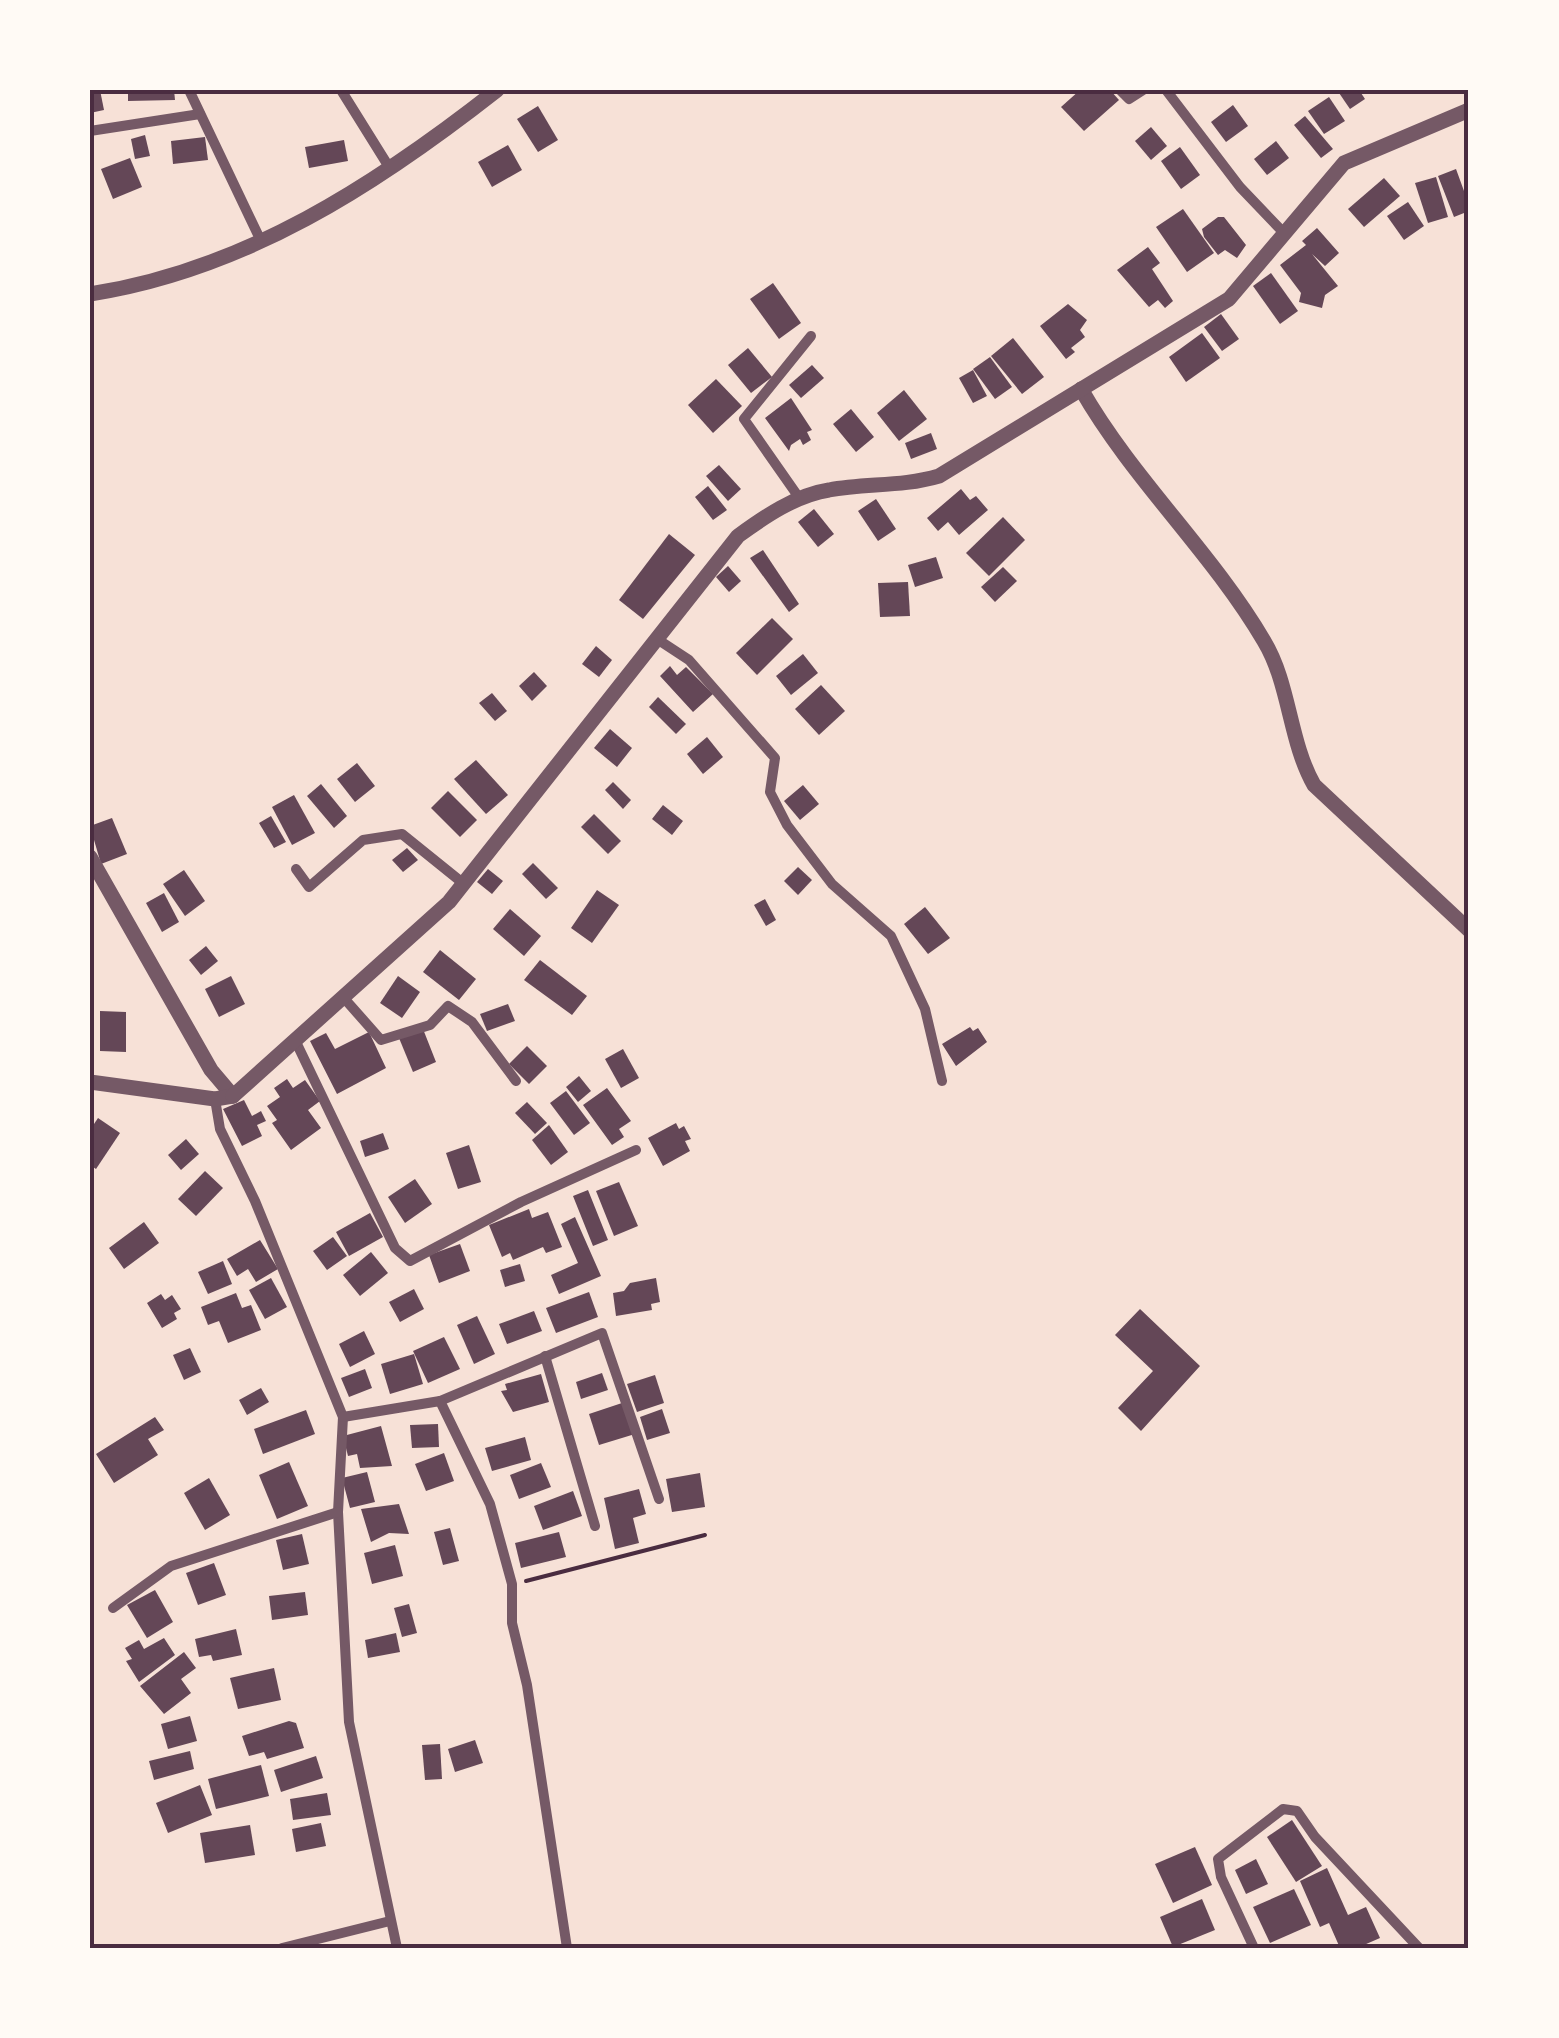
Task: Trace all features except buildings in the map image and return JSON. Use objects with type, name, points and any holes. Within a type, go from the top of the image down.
[{"type":"street","points":[[189,90],[261,241]]},
{"type":"street","points":[[341,90],[389,167]]},
{"type":"street","points":[[90,294],[145,286],[261,241],[334,207],[426,145],[497,90]]},
{"type":"street","points":[[1120,90],[1129,99],[1143,90]]},
{"type":"street","points":[[1166,90],[1240,186],[1283,232]]},
{"type":"street","points":[[90,1082],[215,1099],[232,1096],[464,884],[738,536],[764,516],[832,489],[904,486],[939,476],[1229,299],[1344,162],[1469,110]]},
{"type":"street","points":[[90,131],[200,114]]},
{"type":"street","points":[[800,500],[744,419],[811,336]]},
{"type":"street","points":[[1081,389],[1104,429],[1182,524],[1268,648],[1302,764],[1314,785],[1469,930]]},
{"type":"street","points":[[656,639],[688,660],[775,758],[770,792],[787,825],[832,884],[891,936],[925,1009],[942,1082]]},
{"type":"street","points":[[296,869],[309,886],[363,840],[402,834],[464,884]]},
{"type":"street","points":[[90,856],[210,1070],[232,1096]]},
{"type":"street","points":[[343,997],[381,1040],[430,1025],[448,1006],[472,1022],[516,1081]]},
{"type":"street","points":[[294,1040],[395,1248],[410,1261],[521,1202],[636,1150]]},
{"type":"street","points":[[215,1099],[220,1129],[255,1201],[343,1417],[338,1512],[349,1722],[397,1948]]},
{"type":"street","points":[[343,1417],[440,1401],[602,1333],[659,1500]]},
{"type":"street","points":[[544,1356],[595,1526]]},
{"type":"street","points":[[440,1401],[490,1504],[512,1584],[512,1623],[527,1684],[567,1948]]},
{"type":"street","points":[[113,1608],[172,1566],[338,1512]]},
{"type":"street","points":[[1254,1948],[1221,1877],[1218,1859],[1283,1808],[1297,1811],[1316,1837],[1419,1948]]},
{"type":"street","points":[[282,1948],[390,1921]]},
{"type":"path","points":[[512,1584],[705,1535]]}]
